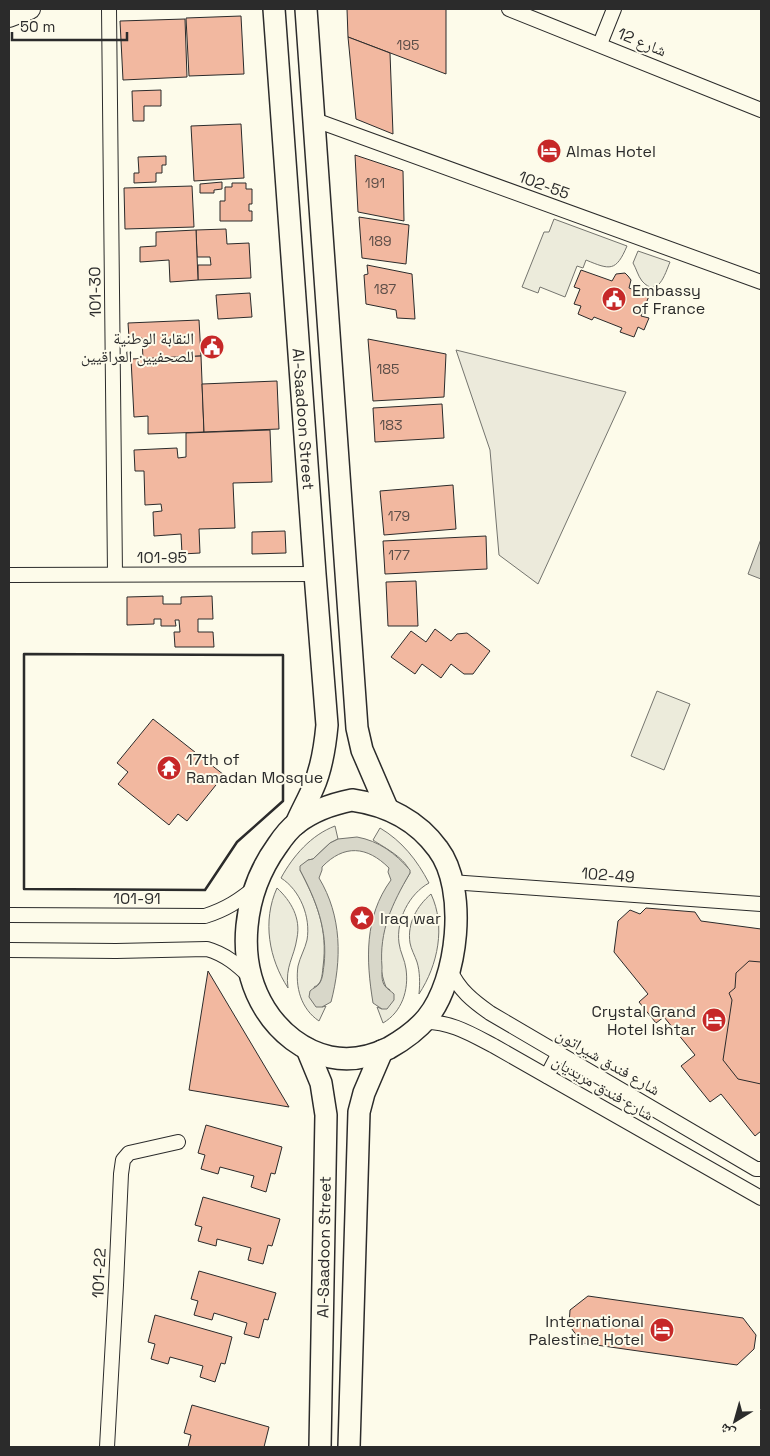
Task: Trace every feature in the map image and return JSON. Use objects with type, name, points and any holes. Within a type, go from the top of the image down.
[{"type":"main road","points":[[9,17],[30,9]]},
{"type":"main road","name":"Al-Saadoon Street","points":[[274,9],[327,725],[321,768],[296,824]]},
{"type":"main road","name":"Al-Saadoon Street","points":[[306,9],[357,728],[362,750],[387,808]]},
{"type":"main road","points":[[352,800],[369,802],[387,808],[420,829],[439,850],[452,882],[456,927],[450,970],[436,1004],[422,1022],[405,1038],[382,1051],[368,1056],[352,1059],[322,1055],[294,1041],[273,1020],[258,996],[251,978],[247,950],[246,934],[250,901],[268,859],[285,834],[296,824],[321,808],[352,800]]},
{"type":"main road","name":"Al-Saadoon Street","points":[[307,1049],[320,1083],[326,1115],[320,1447]]},
{"type":"main road","name":"Al-Saadoon Street","points":[[349,1447],[359,1112],[364,1093],[382,1051]]},
{"type":"street","name":"101-30","points":[[109,9],[115,574]]},
{"type":"street","name":"شارع 12","points":[[509,9],[761,110]]},
{"type":"street","points":[[600,44],[614,9]]},
{"type":"street","name":"102-55","points":[[315,120],[761,282]]},
{"type":"street","name":"101-95","points":[[9,575],[315,574]]},
{"type":"street","name":"102-49","points":[[452,882],[761,904]]},
{"type":"street","name":"101-91","points":[[9,915],[205,916],[224,910],[256,887]]},
{"type":"street","points":[[9,950],[116,951],[207,949],[218,952],[251,978]]},
{"type":"street","name":"شارع فندق شيراتون","points":[[450,970],[453,978],[468,998],[490,1013],[759,1169]]},
{"type":"street","name":"شارع فندق مريديان","points":[[422,1022],[442,1023],[460,1028],[761,1198]]},
{"type":"street","points":[[547,1076],[559,1053]]},
{"type":"street","name":"101-22","points":[[107,1447],[120,1174],[123,1160],[129,1153],[178,1142]]},
{"type":"street","points":[[746,1190],[759,1169]]},
{"type":"shaded area","points":[[554,219],[627,246],[619,261],[611,266],[601,266],[586,260],[583,268],[577,266],[565,297],[540,287],[538,293],[522,287],[544,232],[549,232]]},
{"type":"shaded area","points":[[638,251],[670,262],[657,286],[648,286],[639,277],[633,263]]},
{"type":"shaded area","points":[[456,350],[626,392],[538,584],[499,555],[490,450]]},
{"type":"shaded area","points":[[761,539],[761,579],[748,574]]},
{"type":"shaded area","points":[[657,691],[690,704],[664,770],[631,756]]},
{"type":"shaded area","points":[[335,826],[338,839],[330,843],[313,859],[308,860],[300,870],[316,905],[324,940],[322,974],[320,982],[314,987],[322,1007],[326,1006],[319,1021],[304,1004],[297,982],[298,966],[307,940],[306,913],[294,890],[281,878],[291,862],[304,847],[318,835]]},
{"type":"shaded area","points":[[380,828],[408,852],[429,883],[415,894],[405,908],[402,917],[399,934],[407,977],[405,992],[403,1000],[395,1013],[383,1023],[377,1007],[382,1009],[390,990],[386,987],[383,977],[381,943],[386,920],[394,900],[410,873],[405,863],[373,840]]},
{"type":"shaded area","points":[[357,837],[372,841],[386,849],[410,870],[392,907],[383,941],[382,979],[386,987],[394,994],[394,1000],[387,1009],[382,1009],[373,1003],[368,955],[369,939],[376,909],[382,894],[391,880],[388,872],[389,868],[372,855],[364,852],[347,851],[339,854],[322,867],[319,878],[327,893],[336,923],[338,954],[335,986],[331,1002],[322,1007],[316,1007],[309,997],[310,991],[318,985],[322,977],[325,952],[324,940],[320,916],[300,866],[313,859],[330,843],[338,839]]},
{"type":"shaded area","points":[[277,888],[291,904],[298,924],[296,945],[287,980],[288,988],[276,965],[270,939],[270,913]]},
{"type":"shaded area","points":[[431,894],[436,906],[438,919],[438,945],[431,971],[419,994],[419,970],[409,936],[417,910]]},
{"type":"building","points":[[347,9],[446,9],[446,74],[348,37]]},
{"type":"building","points":[[241,16],[244,74],[189,76],[186,18]]},
{"type":"building","points":[[185,19],[187,77],[123,80],[120,21]]},
{"type":"building","points":[[348,37],[390,53],[393,134],[356,119]]},
{"type":"building","points":[[161,90],[161,106],[144,106],[144,121],[133,121],[132,91]]},
{"type":"building","points":[[241,124],[244,178],[194,181],[191,126]]},
{"type":"building","points":[[355,155],[403,171],[404,221],[358,212]]},
{"type":"building","points":[[166,156],[166,165],[162,165],[162,173],[156,173],[156,182],[134,183],[134,173],[139,173],[138,157]]},
{"type":"building","points":[[222,182],[222,189],[214,190],[214,193],[200,193],[200,184]]},
{"type":"building","points":[[232,183],[246,183],[246,189],[252,189],[252,204],[249,204],[249,211],[252,211],[252,221],[220,221],[220,201],[225,201],[225,187],[232,187]]},
{"type":"building","points":[[192,186],[194,227],[125,229],[124,188]]},
{"type":"building","points":[[359,217],[409,225],[406,264],[362,258]]},
{"type":"building","points":[[226,229],[227,244],[249,243],[251,278],[198,280],[198,265],[211,265],[210,257],[197,257],[196,230]]},
{"type":"building","points":[[196,230],[198,280],[170,282],[169,260],[140,262],[140,247],[156,246],[156,232]]},
{"type":"building","points":[[367,265],[412,274],[415,319],[397,318],[396,310],[366,304],[364,275],[368,274]]},
{"type":"building","points":[[581,270],[612,281],[616,274],[625,273],[631,280],[629,288],[649,296],[641,316],[649,318],[644,330],[638,327],[634,337],[620,332],[622,328],[594,317],[592,320],[578,314],[581,306],[574,304],[580,289],[574,287]]},
{"type":"building","points":[[250,293],[252,317],[218,319],[216,295]]},
{"type":"building","points":[[199,320],[201,356],[143,359],[142,338],[129,338],[128,323]]},
{"type":"building","points":[[368,339],[446,354],[444,397],[373,401]]},
{"type":"building","points":[[201,356],[204,432],[148,434],[148,416],[134,417],[131,359]]},
{"type":"building","points":[[277,381],[279,429],[204,432],[202,384]]},
{"type":"building","points":[[442,404],[444,438],[375,442],[373,408]]},
{"type":"building","points":[[270,430],[272,482],[233,483],[235,528],[199,529],[200,553],[182,554],[181,534],[154,536],[153,512],[162,511],[161,504],[145,505],[144,471],[135,471],[134,450],[177,448],[178,458],[186,457],[186,433]]},
{"type":"building","points":[[453,485],[456,529],[384,535],[380,491]]},
{"type":"building","points":[[285,531],[286,553],[252,554],[252,532]]},
{"type":"building","points":[[486,536],[487,569],[385,574],[383,541]]},
{"type":"building","points":[[416,581],[418,626],[388,626],[386,582]]},
{"type":"building","points":[[163,596],[163,604],[181,604],[181,597],[212,596],[213,619],[198,619],[198,632],[213,632],[214,647],[175,647],[174,632],[180,632],[179,620],[175,620],[176,626],[161,626],[161,619],[154,619],[154,624],[127,625],[127,597]]},
{"type":"building","points":[[435,629],[451,641],[457,634],[467,633],[490,651],[473,674],[464,674],[451,664],[441,678],[422,664],[415,674],[391,657],[411,631],[426,642]]},
{"type":"building","name":"17th of Ramadan Mosque","points":[[153,719],[224,775],[187,821],[178,814],[169,825],[118,784],[128,772],[117,763]]},
{"type":"building","name":"Crystal Grand Hotel Ishtar","points":[[646,908],[695,912],[701,921],[761,929],[761,1131],[755,1136],[721,1094],[710,1102],[681,1066],[695,1055],[664,1017],[656,1023],[639,1002],[648,994],[614,952],[618,921],[630,910],[640,914]]},
{"type":"building","points":[[749,961],[761,962],[761,1084],[738,1079],[723,1060],[732,1000],[729,993],[735,988],[736,973]]},
{"type":"building","points":[[208,971],[289,1107],[189,1090]]},
{"type":"building","points":[[206,1125],[282,1147],[275,1174],[271,1173],[266,1192],[251,1187],[254,1176],[220,1167],[218,1174],[201,1169],[205,1155],[198,1153]]},
{"type":"building","points":[[203,1197],[280,1219],[272,1246],[268,1245],[263,1264],[248,1260],[251,1248],[217,1239],[216,1246],[198,1241],[202,1227],[195,1225]]},
{"type":"building","points":[[199,1271],[276,1293],[268,1320],[264,1319],[259,1338],[244,1334],[247,1323],[214,1313],[212,1320],[194,1315],[198,1301],[191,1299]]},
{"type":"building","name":"International Palestine Hotel","points":[[588,1296],[743,1318],[756,1335],[754,1349],[737,1365],[582,1343],[569,1325],[570,1310]]},
{"type":"building","points":[[155,1315],[232,1337],[225,1364],[221,1363],[215,1382],[200,1377],[203,1366],[170,1357],[168,1364],[151,1359],[155,1344],[148,1342]]},
{"type":"building","points":[[192,1405],[269,1427],[264,1447],[188,1447],[191,1435],[184,1433]]},
{"type":"wall","points":[[24,654],[283,655],[283,801],[237,842],[205,890],[24,889],[24,654]]},
{"type":"place","name":"Almas Hotel","points":[[549,151]]},
{"type":"place","name":"Embassy of France","points":[[614,299]]},
{"type":"place","name":"النقابة الوطنية للصحفيين العراقيين","points":[[212,347]]},
{"type":"place","name":"17th of Ramadan Mosque","points":[[169,768]]},
{"type":"place","name":"Iraq war","points":[[362,918]]},
{"type":"place","name":"Crystal Grand Hotel Ishtar","points":[[714,1020]]},
{"type":"place","name":"International Palestine Hotel","points":[[662,1330]]}]
